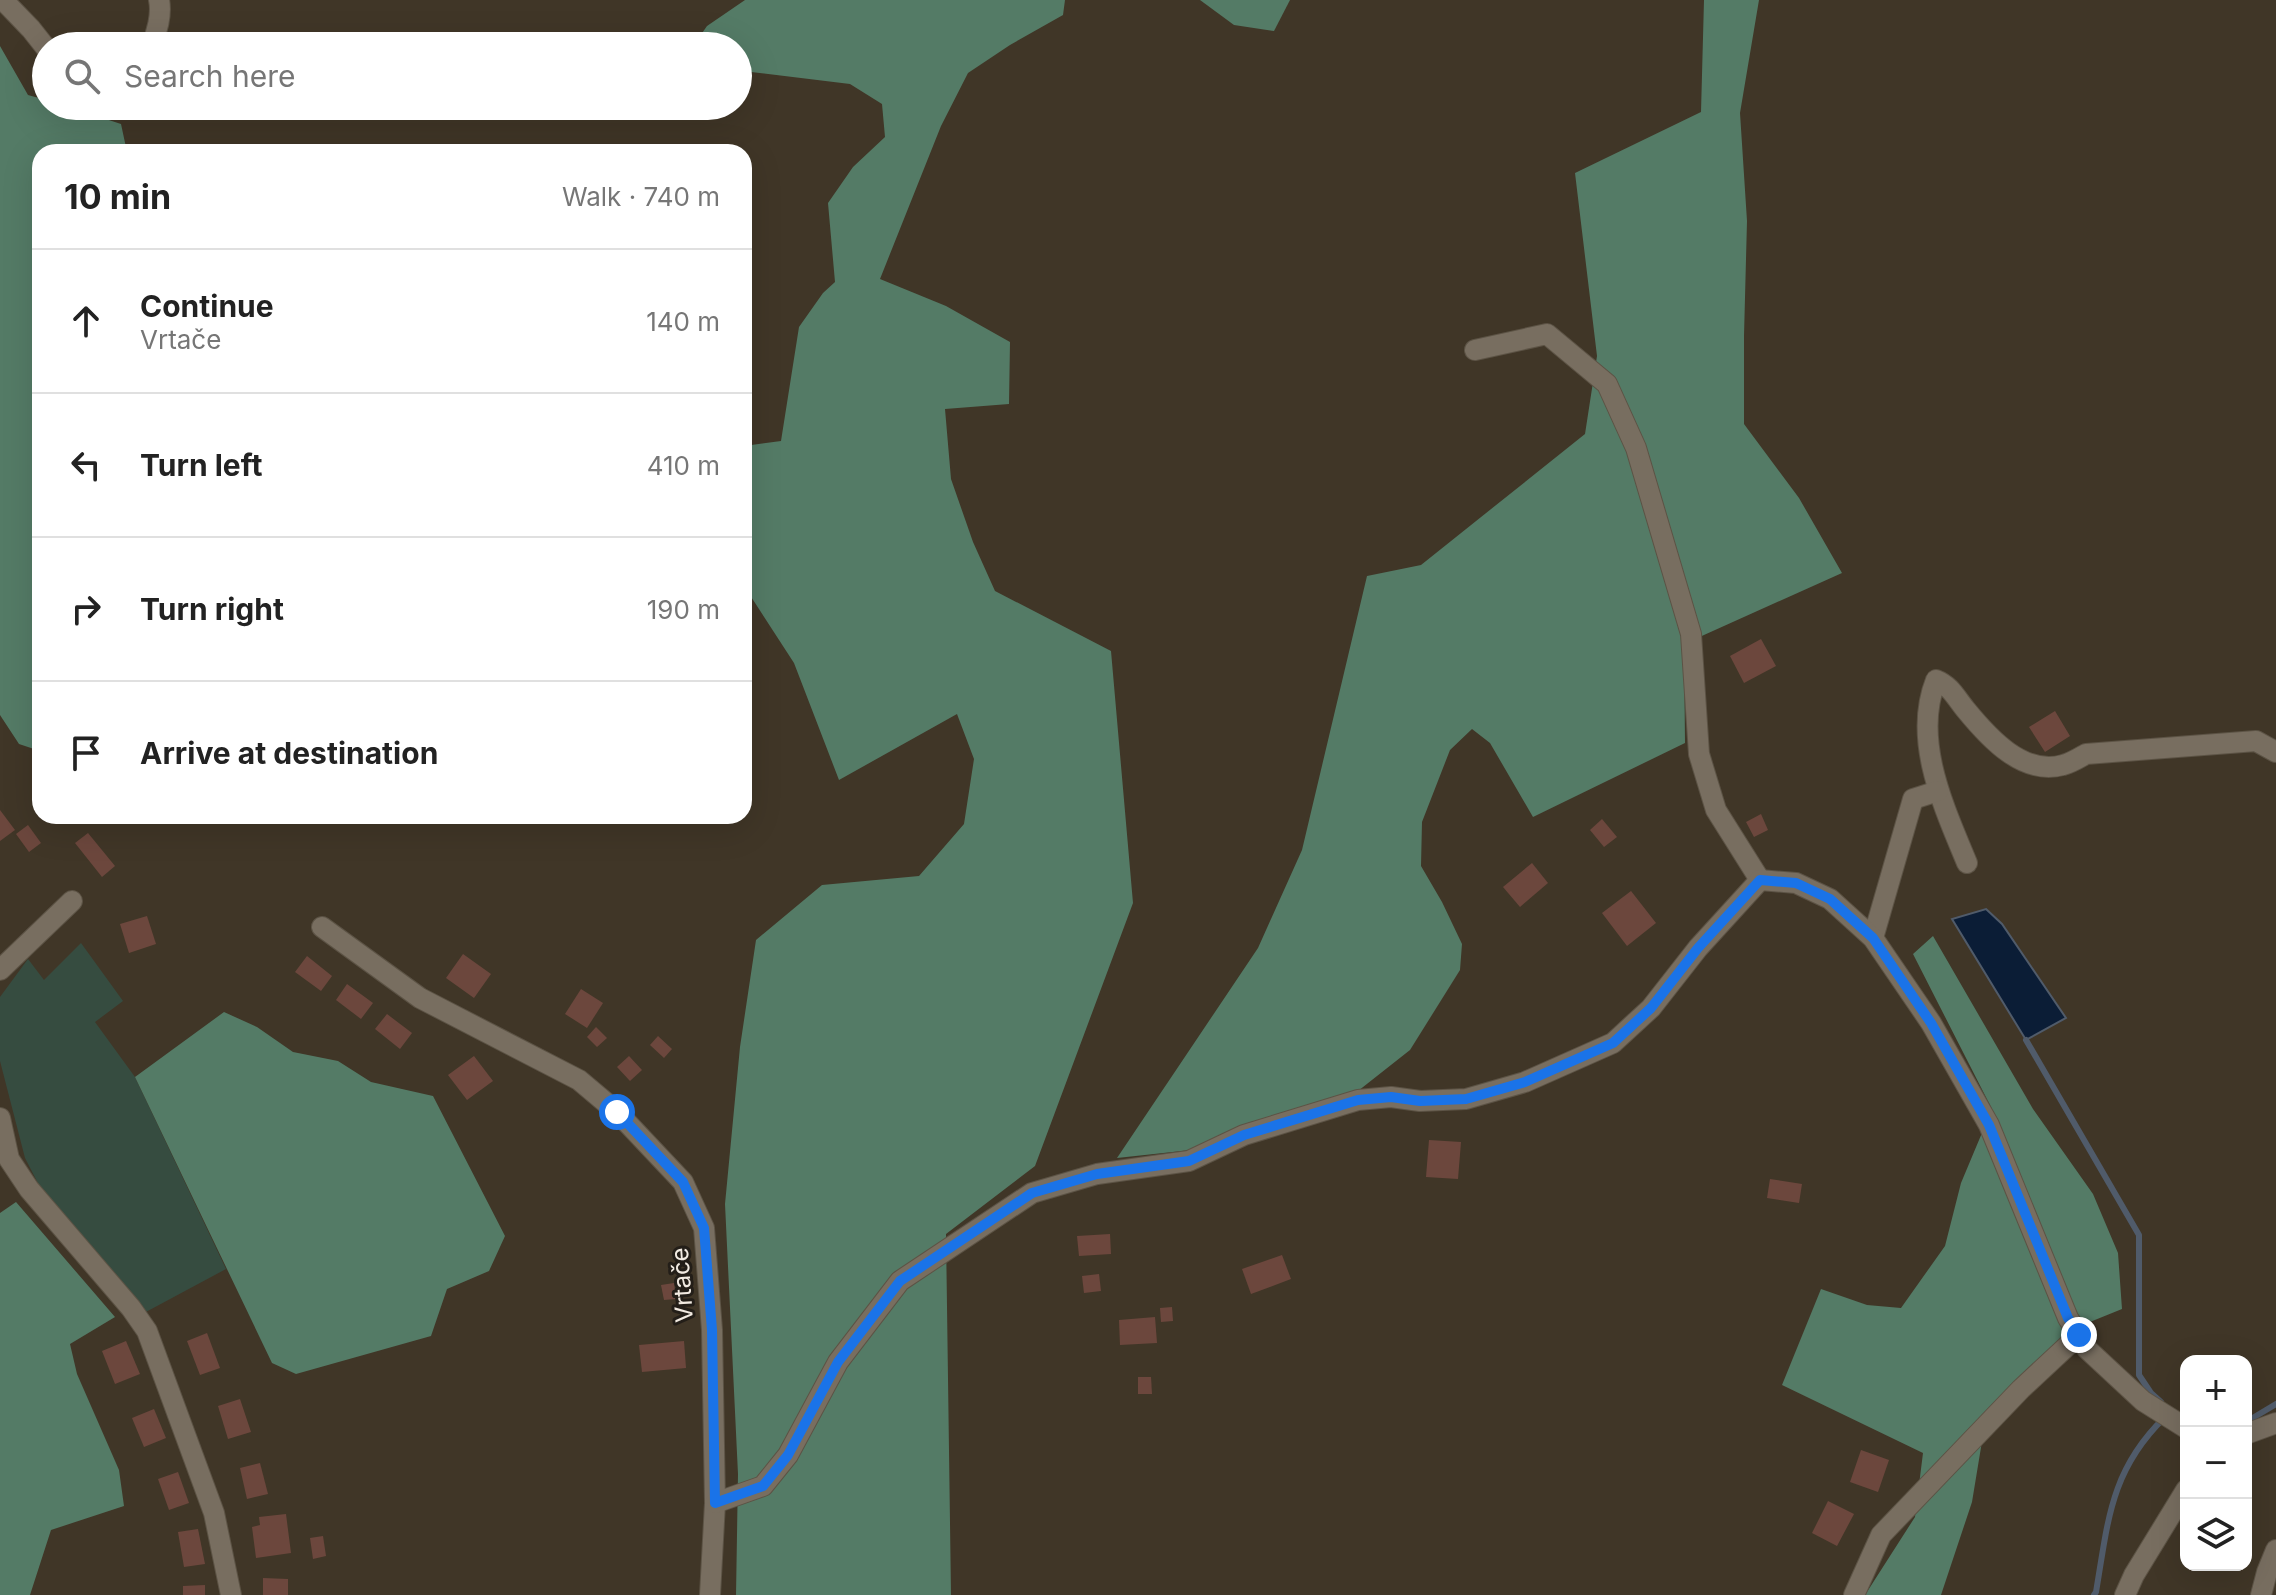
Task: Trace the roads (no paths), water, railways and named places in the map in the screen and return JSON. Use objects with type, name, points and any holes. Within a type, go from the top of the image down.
[{"type":"street","points":[[3,0],[33,32]]},
{"type":"street","points":[[157,32],[161,6],[159,0]]},
{"type":"street","points":[[1475,350],[1547,334],[1607,384],[1636,448],[1691,634],[1699,754],[1716,810],[1760,880]]},
{"type":"street","points":[[1967,863],[1938,791],[1929,741],[1929,697],[1936,680],[1946,684],[1966,711],[2001,748],[2033,766],[2062,765],[2086,754],[2256,741],[2276,752]]},
{"type":"street","points":[[1873,938],[1913,799],[1938,791]]},
{"type":"street","points":[[1760,880],[1796,883],[1830,899],[1873,938],[1931,1023],[1989,1125],[2068,1318],[2087,1349],[2143,1401],[2177,1423]]},
{"type":"street","points":[[715,1503],[763,1486],[788,1455],[838,1362],[900,1281],[1032,1193],[1097,1174],[1189,1161],[1244,1135],[1358,1100],[1391,1097],[1420,1101],[1466,1099],[1525,1082],[1613,1043],[1651,1008],[1698,948],[1760,880]]},
{"type":"street","points":[[0,970],[72,901]]},
{"type":"street","name":"Vrtače","points":[[322,927],[420,998],[579,1080],[617,1112],[683,1182],[704,1228],[712,1330],[715,1503],[710,1595]]},
{"type":"street","points":[[0,1118],[9,1159],[29,1189],[147,1331],[214,1513],[231,1595]]},
{"type":"street","points":[[1854,1595],[1881,1535],[2021,1389],[2079,1335]]},
{"type":"street","points":[[2252,1432],[2276,1423]]},
{"type":"street","points":[[2125,1595],[2180,1499]]},
{"type":"street","points":[[2261,1595],[2276,1550]]},
{"type":"water","points":[[1986,909],[2002,924],[2066,1018],[2026,1040],[1952,919]]},
{"type":"waterway","points":[[2026,1040],[2139,1235],[2139,1375],[2161,1402]]},
{"type":"waterway","points":[[2252,1418],[2276,1404]]},
{"type":"waterway","points":[[2094,1595],[2114,1499],[2122,1478],[2132,1458],[2164,1418]]}]
